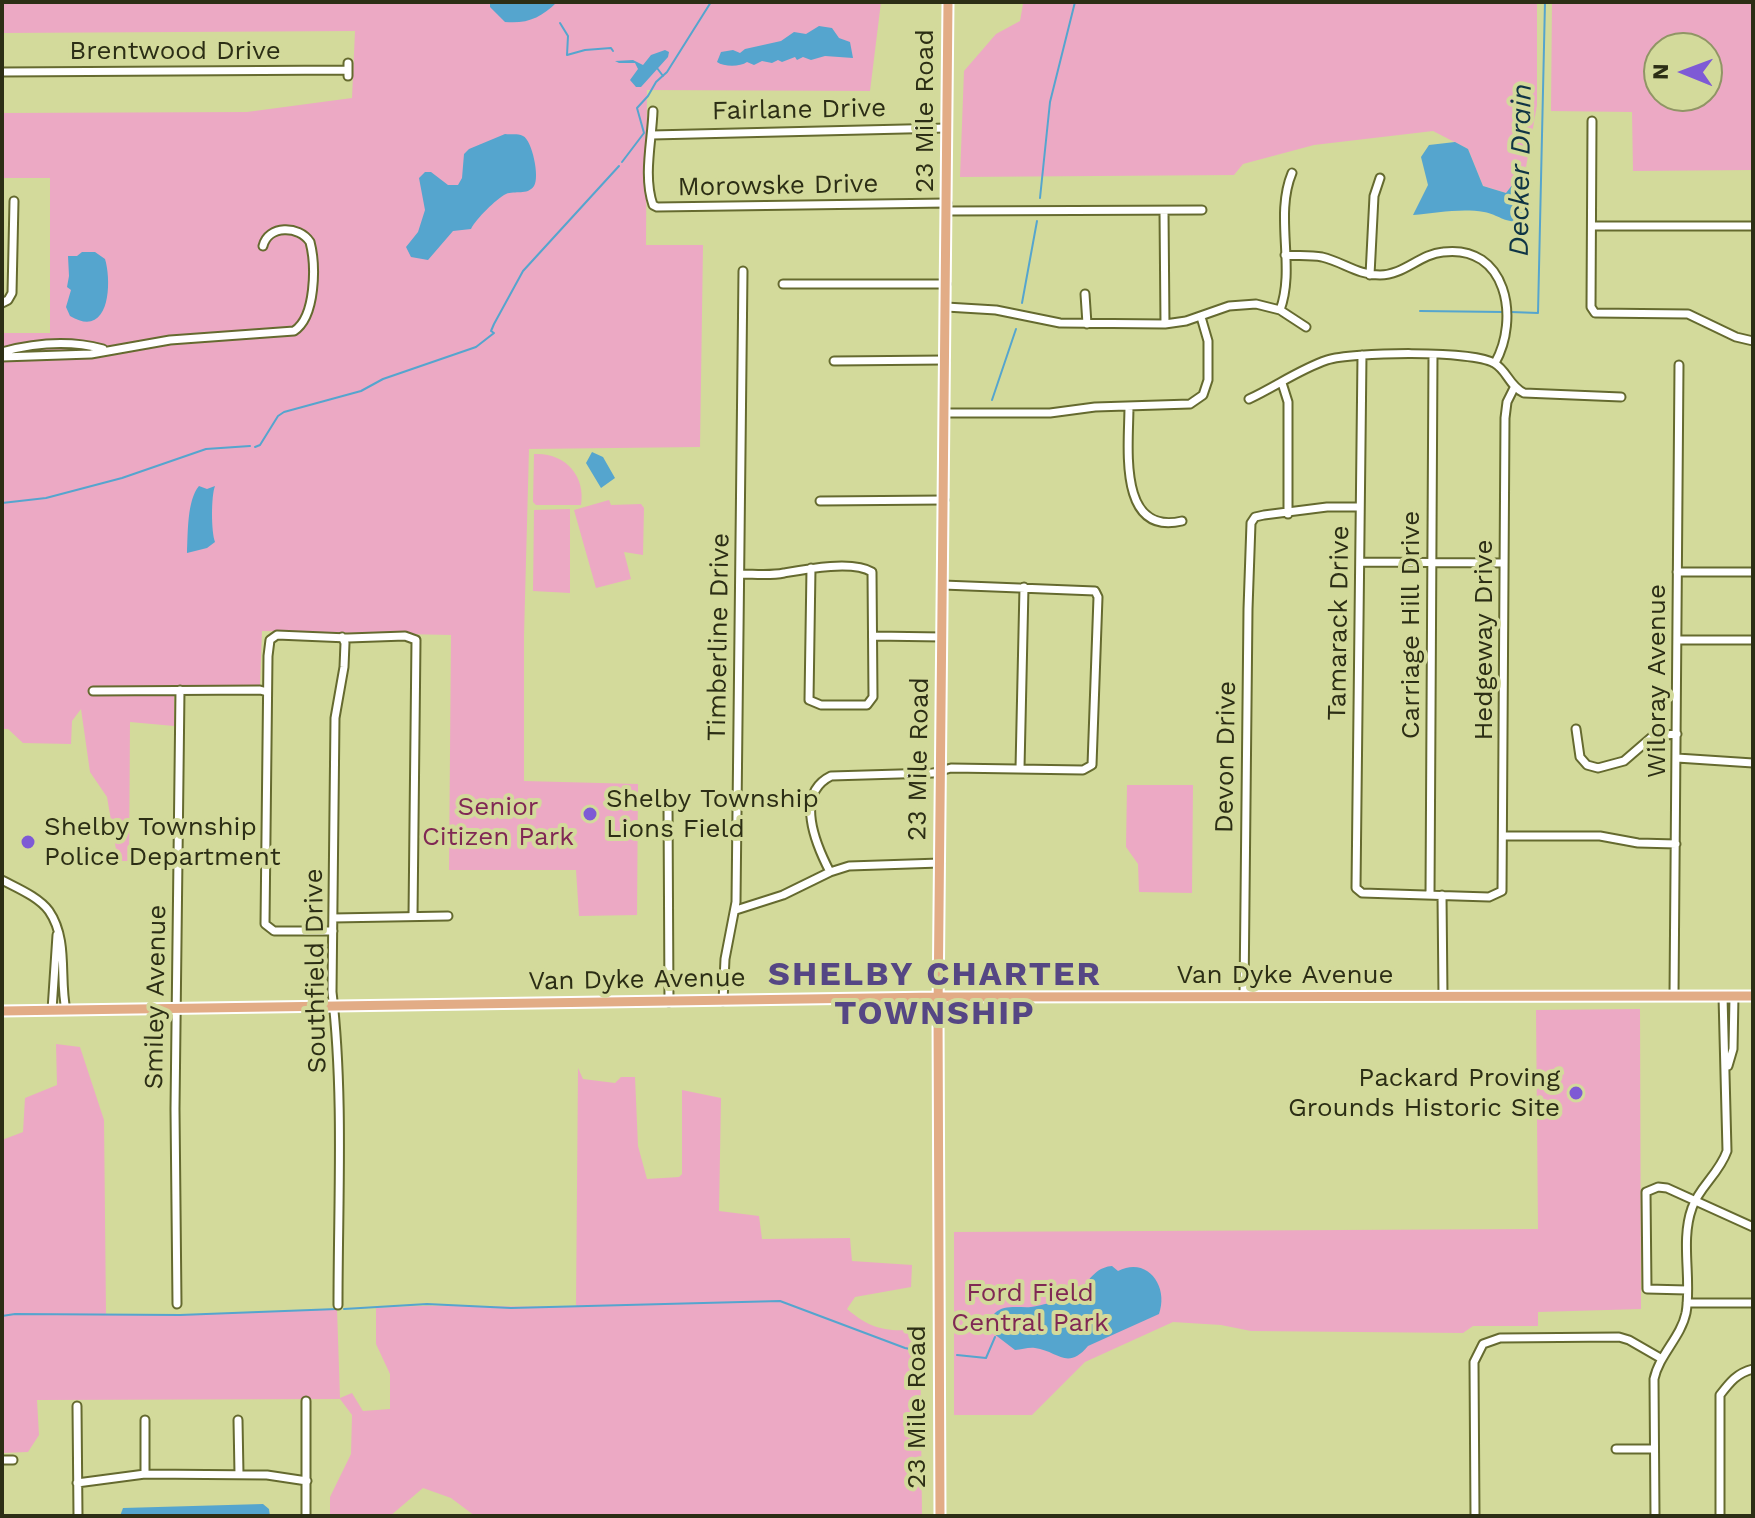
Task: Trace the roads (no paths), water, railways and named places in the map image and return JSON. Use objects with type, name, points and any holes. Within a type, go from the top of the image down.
[{"type":"main road","name":"23 Mile Road","points":[[940,1516],[938,997],[948,2]]},
{"type":"main road","name":"Van Dyke Avenue","points":[[2,1011],[938,997],[1753,996]]},
{"type":"street","name":"Brentwood Drive","points":[[2,72],[348,70]]},
{"type":"street","points":[[652,135],[653,111]]},
{"type":"street","points":[[1592,121],[1591,307],[1595,313],[1688,314],[1736,337],[1753,341]]},
{"type":"street","name":"Fairlane Drive","points":[[652,135],[947,128]]},
{"type":"street","name":"Morowske Drive","points":[[652,135],[649,144],[650,195],[653,205],[657,207],[1202,210]]},
{"type":"street","points":[[1280,310],[1285,295],[1286,197],[1292,173]]},
{"type":"street","points":[[1370,275],[1374,196],[1380,178]]},
{"type":"street","points":[[6,301],[13,287],[14,201]]},
{"type":"street","points":[[1164,211],[1165,324]]},
{"type":"street","points":[[1592,226],[1753,226]]},
{"type":"street","points":[[2,354],[78,355],[170,340],[230,338],[297,330],[311,306],[312,249],[308,237],[297,231],[275,231],[267,235],[263,246]]},
{"type":"street","points":[[2,235],[13,235]]},
{"type":"street","points":[[1285,255],[1324,258],[1370,275],[1393,274],[1440,252],[1464,253],[1479,259],[1497,275],[1507,302],[1504,343],[1495,363]]},
{"type":"street","name":"Timberline Drive","points":[[723,1001],[725,959],[736,910],[743,271]]},
{"type":"street","points":[[783,284],[946,284]]},
{"type":"street","points":[[1085,294],[1087,324]]},
{"type":"street","points":[[946,307],[996,310],[1047,321],[1165,324],[1201,317],[1224,307],[1256,304],[1280,310],[1306,327]]},
{"type":"street","points":[[945,413],[1050,413],[1088,407],[1171,406],[1196,402],[1206,390],[1208,341],[1201,317]]},
{"type":"street","points":[[2,354],[35,344],[105,349]]},
{"type":"street","points":[[77,345],[78,355]]},
{"type":"street","points":[[1249,399],[1326,360],[1349,355],[1468,355],[1495,363],[1514,388],[1529,394],[1621,397]]},
{"type":"street","name":"Tamarack Drive","points":[[1362,355],[1358,891],[1430,895]]},
{"type":"street","name":"Carriage Hill Drive","points":[[1430,895],[1433,355]]},
{"type":"street","points":[[834,361],[945,360]]},
{"type":"street","name":"Wiloray Avenue","points":[[1674,996],[1679,365]]},
{"type":"street","points":[[1282,383],[1288,402],[1288,514],[1327,507],[1360,507]]},
{"type":"street","name":"Hedgeway Drive","points":[[1442,895],[1489,897],[1501,893],[1505,418],[1507,402],[1514,388]]},
{"type":"street","points":[[1129,406],[1130,474],[1135,500],[1151,518],[1166,524],[1182,521]]},
{"type":"street","points":[[820,501],[944,500]]},
{"type":"street","name":"Devon Drive","points":[[1244,996],[1248,594],[1253,518],[1288,514]]},
{"type":"street","points":[[1360,562],[1503,563]]},
{"type":"street","points":[[740,574],[781,574],[811,568],[859,567],[872,572],[873,697],[869,704],[821,705],[810,702],[811,568]]},
{"type":"street","points":[[1677,572],[1753,572]]},
{"type":"street","points":[[830,872],[817,847],[812,822],[814,793],[822,781],[841,773],[1090,768],[1093,763],[1098,597],[1095,591],[943,585]]},
{"type":"street","points":[[1020,768],[1024,587]]},
{"type":"street","points":[[874,636],[942,637]]},
{"type":"street","points":[[333,931],[277,931],[267,928],[265,921],[267,692],[272,637],[415,638],[413,916]]},
{"type":"street","name":"Southfield Drive","points":[[338,1305],[339,1085],[333,1006],[333,918],[335,718],[344,667],[345,643],[342,637]]},
{"type":"street","points":[[1677,640],[1753,640]]},
{"type":"street","name":"Smiley Avenue","points":[[177,1304],[175,1109],[180,690]]},
{"type":"street","points":[[93,691],[267,692]]},
{"type":"street","points":[[1576,729],[1580,757],[1587,765],[1598,768],[1624,761],[1653,736],[1677,734]]},
{"type":"street","points":[[1677,758],[1753,763]]},
{"type":"street","points":[[668,803],[669,1002]]},
{"type":"street","points":[[1503,836],[1600,836],[1638,843],[1676,844]]},
{"type":"street","points":[[736,910],[783,895],[830,872],[864,864],[940,863]]},
{"type":"street","points":[[2,880],[50,912],[61,946],[66,1010]]},
{"type":"street","points":[[1430,895],[1442,895],[1443,996]]},
{"type":"street","points":[[333,918],[448,916]]},
{"type":"street","points":[[52,1010],[57,933]]},
{"type":"street","points":[[1655,1516],[1654,1379],[1683,1321],[1687,1303],[1689,1216],[1695,1200],[1718,1172],[1727,1151],[1723,996]]},
{"type":"street","points":[[1727,1068],[1733,1049],[1734,996]]},
{"type":"street","points":[[1687,1290],[1647,1289],[1646,1192],[1658,1187],[1667,1188],[1753,1227]]},
{"type":"street","points":[[1687,1303],[1753,1303]]},
{"type":"street","points":[[1475,1516],[1474,1368],[1475,1355],[1488,1340],[1619,1337],[1662,1359]]},
{"type":"street","points":[[1720,1516],[1720,1395],[1741,1372],[1753,1369]]},
{"type":"street","points":[[306,1401],[306,1516]]},
{"type":"street","points":[[77,1406],[78,1516]]},
{"type":"street","points":[[145,1420],[145,1474]]},
{"type":"street","points":[[238,1420],[239,1474]]},
{"type":"street","points":[[1616,1449],[1654,1449]]},
{"type":"street","points":[[2,1460],[13,1460]]},
{"type":"street","points":[[77,1483],[145,1474],[267,1475],[307,1481]]},
{"type":"water","points":[[490,2],[557,2],[533,19],[505,22],[490,7]]},
{"type":"water","points":[[819,26],[832,28],[839,38],[850,42],[853,58],[825,56],[797,60],[795,57],[782,62],[762,61],[754,65],[747,62],[732,66],[717,62],[721,52],[733,50],[740,53],[745,49],[781,41],[794,32],[806,34]]},
{"type":"water","points":[[665,50],[669,52],[668,57],[641,87],[636,87],[630,80],[638,69],[635,63],[615,61],[633,60],[643,65],[651,55]]},
{"type":"water","points":[[505,134],[523,136],[529,144],[536,167],[534,186],[528,191],[502,197],[471,229],[453,231],[428,260],[411,257],[406,247],[418,232],[425,210],[419,178],[425,172],[431,172],[448,185],[458,185],[462,178],[464,154]]},
{"type":"water","points":[[1455,142],[1468,149],[1483,186],[1506,193],[1526,167],[1528,187],[1520,222],[1475,211],[1413,215],[1428,185],[1421,157],[1429,145]]},
{"type":"water","points":[[82,252],[95,252],[105,259],[108,281],[108,293],[100,315],[83,321],[70,316],[66,307],[71,290],[67,287],[68,256],[77,256]]},
{"type":"water","points":[[592,452],[603,457],[615,478],[601,488],[586,463]]},
{"type":"water","points":[[199,486],[207,489],[215,486],[212,514],[215,542],[207,548],[187,553],[190,508]]},
{"type":"water","points":[[1112,1266],[1118,1271],[1138,1268],[1154,1277],[1161,1294],[1159,1314],[1068,1358],[1035,1348],[1015,1350],[989,1330],[992,1316],[999,1310],[1031,1307],[1068,1298],[1098,1271]]},
{"type":"water","points":[[263,1504],[269,1509],[270,1516],[120,1516],[123,1508]]},
{"type":"waterway","points":[[622,162],[644,133],[637,108],[667,72],[711,2]]},
{"type":"waterway","points":[[1040,198],[1050,102],[1075,2]]},
{"type":"waterway","name":"Decker Drain","points":[[1511,312],[1538,313],[1545,2]]},
{"type":"waterway","points":[[560,23],[568,36],[567,55],[585,50],[611,48],[613,51]]},
{"type":"waterway","points":[[657,68],[663,76]]},
{"type":"waterway","points":[[255,447],[260,445],[278,416],[284,412],[361,391],[383,379],[476,347],[494,333],[491,331],[494,324],[523,271],[619,166]]},
{"type":"waterway","points":[[1022,303],[1037,221]]},
{"type":"waterway","name":"Decker Drain","points":[[1420,311],[1503,312]]},
{"type":"waterway","points":[[992,400],[1016,329]]},
{"type":"waterway","points":[[2,503],[46,498],[122,478],[206,449],[250,446]]},
{"type":"waterway","points":[[344,1309],[427,1304],[511,1308],[780,1301],[905,1348],[925,1352]]},
{"type":"waterway","points":[[2,1316],[180,1315],[337,1309]]},
{"type":"waterway","points":[[957,1355],[986,1358],[995,1337]]},
{"type":"place","name":"Shelby Township Lions Field","points":[[590,814]]},
{"type":"place","name":"Shelby Township Police Department","points":[[28,842]]},
{"type":"place","name":"Packard Proving Grounds Historic Site","points":[[1576,1093]]},
{"type":"district","name":"SHELBY CHARTER TOWNSHIP","points":[[935,994]]},
{"type":"park label","name":"Senior Citizen Park","points":[[498,822]]},
{"type":"park label","name":"Ford Field Central Park","points":[[1030,1308]]}]
